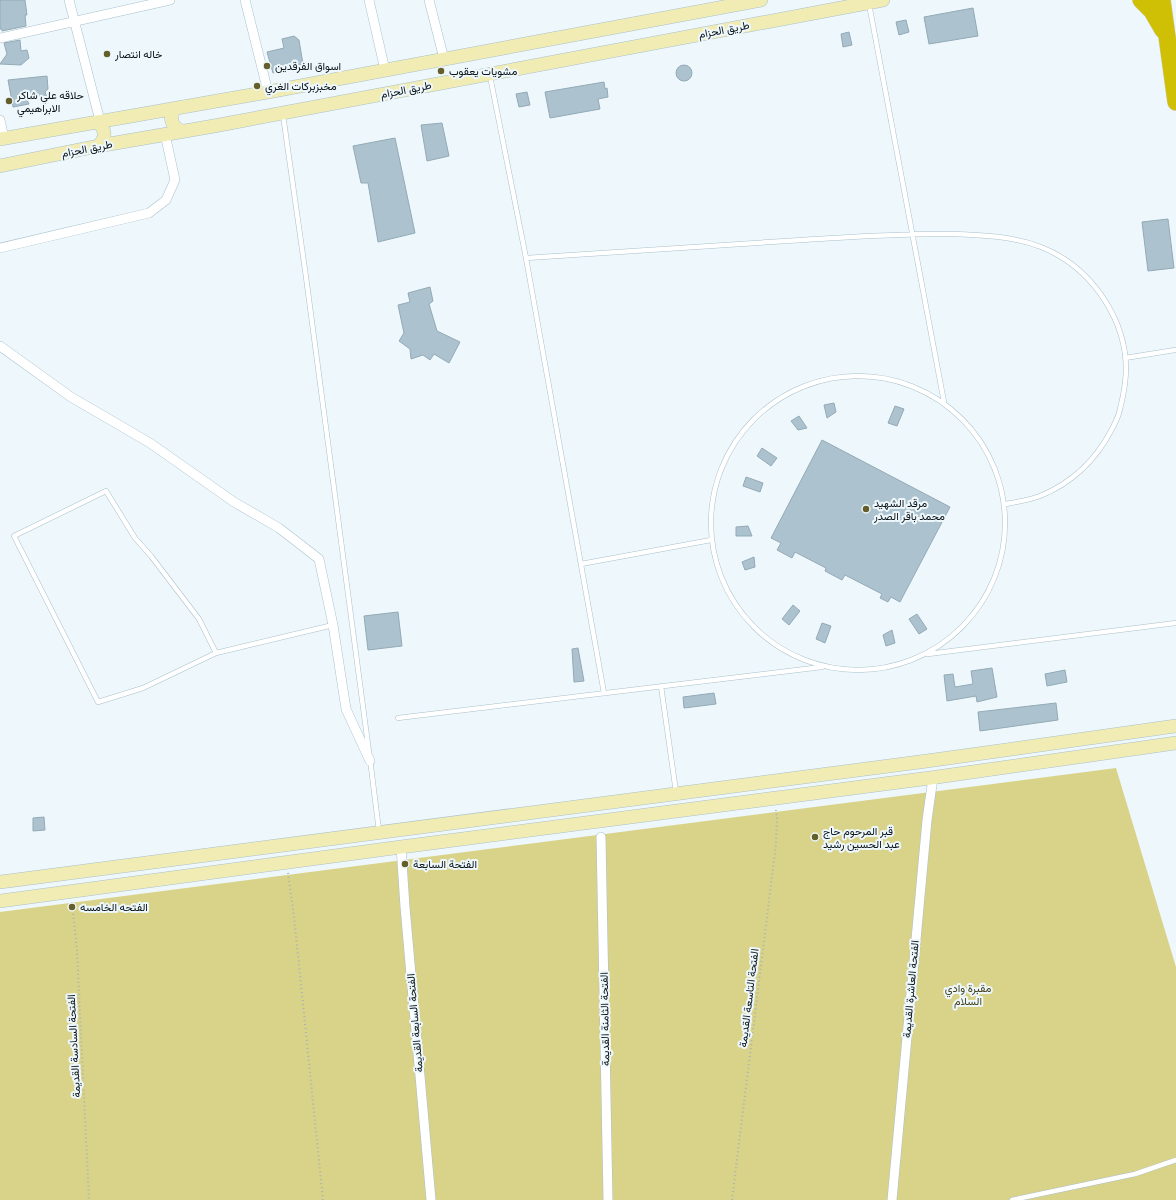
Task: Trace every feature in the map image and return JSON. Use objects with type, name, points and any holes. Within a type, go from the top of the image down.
[{"type":"highway","points":[[1141,0],[1152,11],[1167,38]]},
{"type":"highway","points":[[1164,1],[1167,38],[1176,102]]},
{"type":"street","points":[[69,0],[98,122],[105,133],[103,141],[98,146]]},
{"type":"street","points":[[0,38],[159,1],[170,0]]},
{"type":"street","points":[[245,0],[268,92]]},
{"type":"street","points":[[369,0],[386,70]]},
{"type":"street","points":[[429,0],[444,59]]},
{"type":"street","name":"طريق الحزام","points":[[2,139],[268,92],[761,0]]},
{"type":"street","name":"طريق الحزام","points":[[0,166],[98,146],[283,113],[883,0]]},
{"type":"street","points":[[175,108],[172,115],[172,122],[176,128],[183,131]]},
{"type":"street","points":[[0,120],[2,139]]},
{"type":"street","points":[[0,248],[149,213],[166,200],[175,180],[165,134]]},
{"type":"street","points":[[0,346],[71,398],[150,443],[234,502],[279,528],[319,559],[333,625],[346,709],[370,761]]},
{"type":"street","points":[[0,882],[888,766],[1176,726]]},
{"type":"street","points":[[0,900],[933,778],[1176,743]]},
{"type":"street","points":[[888,766],[887,770],[889,778],[895,783]]},
{"type":"street","points":[[853,770],[857,779],[853,788]]},
{"type":"street","name":"الفتحة العاشرة القديمة","points":[[892,1200],[927,820],[933,778]]},
{"type":"street","name":"الفتحة الثامنة القديمة","points":[[601,837],[608,1200]]},
{"type":"street","name":"الفتحة السابعة القديمة","points":[[401,847],[431,1200]]},
{"type":"street","points":[[115,867],[115,879],[121,885]]},
{"type":"street","points":[[77,890],[86,882],[86,878],[81,872]]},
{"type":"lane","points":[[869,3],[944,402]]},
{"type":"lane","points":[[489,74],[526,258],[604,693]]},
{"type":"lane","points":[[283,113],[308,285],[379,833]]},
{"type":"lane","points":[[526,258],[912,233],[978,235],[1017,240],[1042,248],[1066,260],[1088,278],[1101,293],[1114,317],[1122,339],[1125,358],[1126,383],[1119,414],[1103,446],[1079,473],[1059,487],[1038,497],[1006,504]]},
{"type":"lane","points":[[1125,358],[1175,350]]},
{"type":"lane","points":[[925,655],[955,634],[980,608],[997,576],[1006,540],[1006,504],[999,474],[986,447],[967,422],[944,402],[914,386],[881,377],[847,376],[814,382],[782,396],[755,416],[734,443],[718,473],[711,506],[711,540],[718,569],[730,597],[747,621],[770,641],[795,657],[824,666],[858,670],[872,669],[892,666],[925,655],[1176,623]]},
{"type":"lane","points":[[216,653],[200,619],[151,556],[135,538],[106,491],[14,536],[98,702],[143,688],[216,653],[333,625]]},
{"type":"lane","points":[[581,564],[711,540]]},
{"type":"lane","points":[[398,718],[824,666]]},
{"type":"lane","points":[[661,686],[676,794]]},
{"type":"lane","points":[[1012,1200],[1135,1174],[1176,1160]]},
{"type":"path","name":"الفتحة التاسعة القديمة","points":[[732,1200],[776,844],[778,818],[774,799]]},
{"type":"path","points":[[286,863],[294,916],[323,1200]]},
{"type":"path","name":"الفتحة السادسة القديمة","points":[[77,890],[77,951],[89,1200]]},
{"type":"green space","name":"مقبرة وادي السلام","points":[[1116,768],[1176,967],[1176,1200],[0,1200],[0,912]]},
{"type":"building","points":[[0,0],[25,0],[27,15],[25,15],[26,26],[2,31],[2,29],[0,29]]},
{"type":"building","points":[[973,8],[978,36],[929,44],[924,17]]},
{"type":"building","points":[[906,20],[909,32],[899,35],[896,22]]},
{"type":"building","points":[[849,32],[852,45],[843,47],[841,34]]},
{"type":"building","points":[[294,36],[299,40],[303,64],[273,73],[267,52],[284,48],[282,39]]},
{"type":"building","points":[[20,40],[21,51],[27,50],[29,58],[21,65],[0,64],[7,54],[4,43]]},
{"type":"building","points":[[684,65],[690,67],[692,73],[690,79],[684,81],[678,79],[676,73],[678,67]]},
{"type":"building","points":[[47,76],[48,89],[45,92],[47,97],[27,100],[29,104],[13,107],[8,80]]},
{"type":"building","points":[[604,82],[605,89],[607,88],[608,97],[598,99],[600,109],[550,118],[545,92]]},
{"type":"building","points":[[527,92],[530,105],[519,107],[516,94]]},
{"type":"building","points":[[442,123],[449,156],[427,161],[421,125]]},
{"type":"building","points":[[395,138],[415,233],[378,242],[368,183],[361,183],[353,146]]},
{"type":"building","points":[[1168,219],[1174,268],[1148,271],[1142,222]]},
{"type":"building","points":[[430,287],[433,301],[429,304],[437,331],[460,342],[449,363],[434,354],[430,360],[423,355],[411,359],[410,349],[399,341],[404,333],[398,305],[410,302],[408,293]]},
{"type":"building","points":[[834,403],[836,412],[827,418],[824,405]]},
{"type":"building","points":[[895,406],[904,409],[897,426],[888,423]]},
{"type":"building","points":[[799,416],[807,428],[798,430],[791,421]]},
{"type":"building","points":[[822,440],[950,507],[900,602],[891,597],[888,602],[880,598],[882,594],[845,575],[842,580],[825,571],[826,568],[795,552],[792,558],[777,550],[781,543],[771,538]]},
{"type":"building","points":[[762,448],[777,458],[771,466],[757,456]]},
{"type":"building","points":[[746,477],[763,483],[760,492],[743,486]]},
{"type":"building","points":[[748,526],[752,536],[736,536],[736,527]]},
{"type":"building","points":[[754,557],[755,567],[745,570],[742,562]]},
{"type":"building","points":[[793,605],[800,611],[789,625],[782,619]]},
{"type":"building","points":[[398,612],[402,646],[368,650],[364,616]]},
{"type":"building","points":[[917,614],[927,629],[919,634],[909,619]]},
{"type":"building","points":[[822,623],[831,626],[825,643],[816,639]]},
{"type":"building","points":[[892,630],[895,643],[886,646],[883,635]]},
{"type":"building","points":[[578,648],[584,681],[574,682],[572,649]]},
{"type":"building","points":[[992,668],[997,697],[977,702],[976,696],[947,701],[944,675],[953,674],[955,687],[973,684],[971,671]]},
{"type":"building","points":[[1065,670],[1067,682],[1047,686],[1045,674]]},
{"type":"building","points":[[714,693],[716,704],[684,708],[683,697]]},
{"type":"building","points":[[1056,703],[1058,720],[980,731],[978,712]]},
{"type":"building","points":[[44,817],[45,830],[33,831],[33,818]]},
{"type":"place","name":"خاله انتصار","points":[[107,54]]},
{"type":"place","name":"اسواق الفرقدين","points":[[267,66]]},
{"type":"place","name":"مشويات يعقوب","points":[[441,71]]},
{"type":"place","name":"مخبزبركات الغري","points":[[257,86]]},
{"type":"place","name":"حلاقه علي شاكر الابراهيمي","points":[[9,101]]},
{"type":"place","name":"مرقد الشهيد محمد باقر الصدر","points":[[866,509]]},
{"type":"place","name":"قبر المرحوم حاج عبد الحسين رشيد","points":[[815,837]]},
{"type":"place","name":"الفتحة السابعة","points":[[405,864]]},
{"type":"place","name":"الفتحه الخامسه","points":[[72,907]]}]
